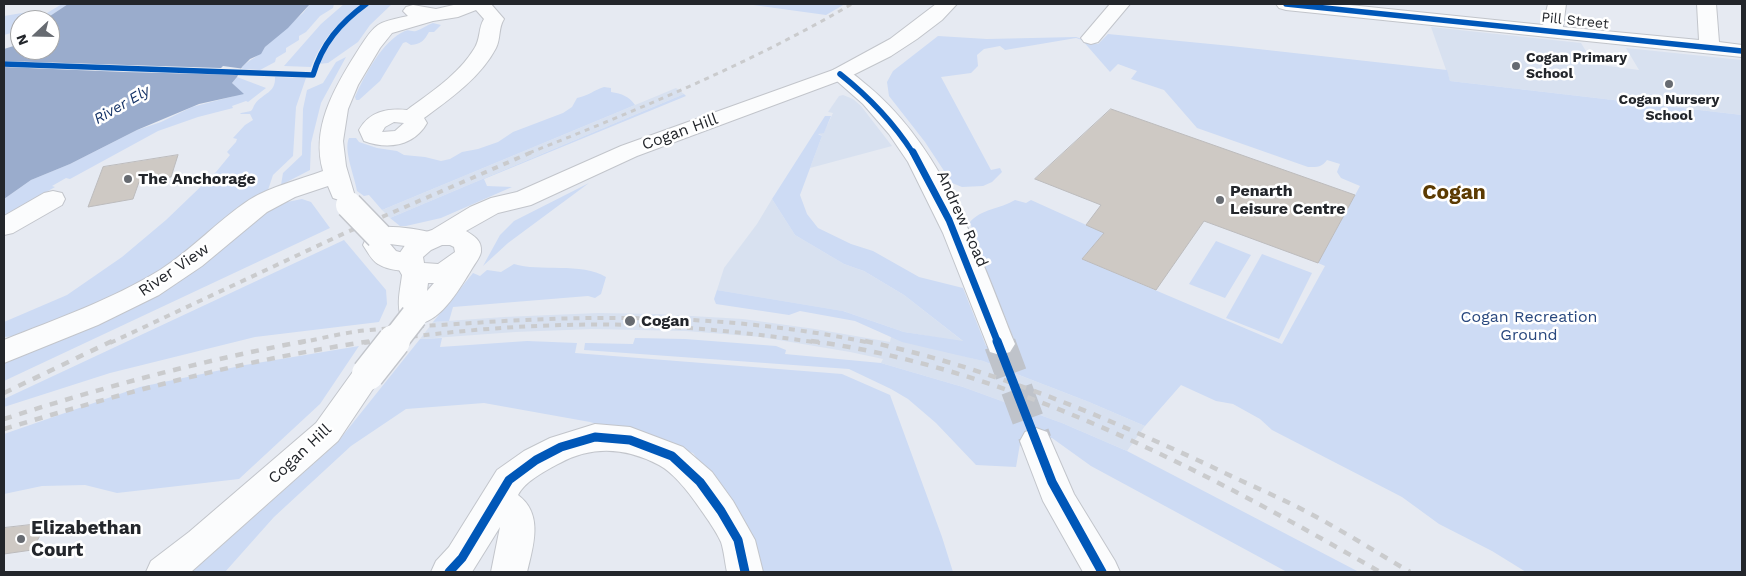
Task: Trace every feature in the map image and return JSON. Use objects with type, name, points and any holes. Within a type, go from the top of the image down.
[{"type":"street","points":[[385,29],[385,22],[407,4],[413,11],[467,18],[490,25]]},
{"type":"street","points":[[379,236],[350,205],[336,175],[331,141],[337,109],[347,85],[371,46],[385,29],[436,14],[462,9],[472,4]]},
{"type":"street","points":[[411,117],[446,91],[480,55],[492,37],[490,25],[494,19],[481,4]]},
{"type":"street","name":"Cogan Hill","points":[[414,316],[412,305],[413,251],[462,221],[508,200],[522,199],[630,151],[840,74],[873,59],[912,35],[947,4]]},
{"type":"street","points":[[1091,38],[1120,4]]},
{"type":"street","name":"Pill Street","points":[[1286,4],[1407,10],[1552,32],[1742,51]]},
{"type":"street","points":[[1552,32],[1557,4]]},
{"type":"street","points":[[1707,4],[1709,48]]},
{"type":"street","name":"Andrew Road","points":[[840,74],[859,87],[879,107],[904,139],[925,171],[951,222],[1000,344]]},
{"type":"street","name":"River View","points":[[4,352],[151,288],[185,266],[259,205],[280,195],[336,175]]},
{"type":"street","points":[[4,227],[53,199]]},
{"type":"street","name":"Cogan Hill","points":[[164,572],[201,543],[327,432],[368,374],[414,316],[429,308],[450,282],[488,227],[514,210],[522,199]]},
{"type":"street","points":[[379,236],[393,235],[434,238],[456,236],[462,239],[469,248],[466,257]]},
{"type":"street","points":[[379,236],[376,245],[386,258],[413,267]]},
{"type":"street","name":"Cogan Hill","points":[[413,267],[423,274],[440,273],[457,266],[466,257]]},
{"type":"street","points":[[450,572],[462,558],[509,480],[536,460],[561,447],[596,437],[630,440],[672,456],[700,482],[721,511],[738,540],[745,572]]},
{"type":"street","points":[[1036,441],[1060,501],[1102,572]]},
{"type":"street","points":[[498,500],[508,504],[518,518],[509,572]]},
{"type":"shaded area","points":[[1431,27],[1581,43],[1589,56],[1582,56],[1585,63],[1639,70],[1626,48],[1742,60],[1742,115],[1450,81]]},
{"type":"shaded area","points":[[676,88],[684,94],[390,218],[382,210]]},
{"type":"shaded area","points":[[843,95],[853,99],[861,106],[892,146],[810,168],[822,136],[818,133],[824,132],[833,113],[828,112],[839,96]]},
{"type":"shaded area","points":[[772,199],[795,235],[844,264],[864,271],[904,295],[964,342],[904,332],[843,311],[717,290],[724,268],[757,224]]},
{"type":"shaded area","points":[[598,313],[743,319],[890,342],[891,337],[983,361],[1145,426],[1127,451],[1062,423],[963,387],[881,363],[883,359],[761,337],[686,331],[592,329],[420,339],[433,322]]},
{"type":"green space","points":[[62,4],[68,4],[59,10],[52,10]]},
{"type":"green space","points":[[310,4],[334,4],[333,8],[320,16],[306,32],[299,36],[299,40],[286,48],[286,52],[276,58],[275,62],[260,70],[242,69],[303,13]]},
{"type":"green space","points":[[344,4],[364,4],[346,17],[326,38],[311,67],[284,66],[321,24]]},
{"type":"green space","points":[[369,4],[392,4],[370,25],[358,42],[328,63],[319,64],[332,37],[353,16]]},
{"type":"green space","points":[[746,4],[845,4],[826,15]]},
{"type":"green space","points":[[10,15],[10,33],[4,35],[4,16]]},
{"type":"green space","points":[[433,23],[441,25],[434,32],[429,32],[420,43],[411,45],[406,42],[403,43],[380,81],[359,100],[356,100],[355,97],[369,69],[389,42],[405,31],[416,31]]},
{"type":"green space","name":"Cogan Recreation Ground","points":[[1108,34],[1447,70],[1450,81],[1742,115],[1742,572],[1526,572],[1492,551],[1439,524],[1402,497],[1272,430],[1260,419],[1233,404],[1216,401],[1181,385],[1145,426],[983,361],[902,342],[855,321],[800,311],[789,315],[716,304],[714,299],[717,290],[843,311],[904,332],[963,341],[904,295],[864,271],[844,264],[795,235],[772,199],[825,116],[831,116],[824,133],[818,134],[822,136],[800,195],[807,214],[818,228],[851,244],[873,251],[919,277],[963,288],[986,346],[1015,342],[1004,314],[993,306],[972,252],[978,248],[970,222],[980,214],[1015,200],[1026,203],[1031,200],[1104,233],[1082,259],[1282,344],[1325,266],[1318,263],[1360,186],[1341,178],[1337,172],[1340,164],[1327,160],[1319,166],[1308,167],[1197,128],[1164,90],[1131,79],[1137,71],[1118,64],[1110,72],[1082,40],[1076,38],[1005,50],[1000,46],[984,49],[977,55],[978,66],[971,73],[941,77],[991,170],[1000,168],[1002,172],[992,182],[983,186],[962,187],[952,183],[925,142],[889,96],[887,82],[893,71],[938,36],[987,39],[1076,37],[1098,44]]},
{"type":"green space","points":[[346,57],[321,103],[311,143],[310,170],[281,185],[283,173],[302,155],[303,109],[307,90],[323,83],[336,62]]},
{"type":"green space","points":[[237,77],[266,88],[248,102],[232,106],[233,108],[198,117],[158,131],[70,179],[66,178],[52,186],[55,187],[4,216],[4,199],[31,180],[70,164],[137,130],[161,122],[192,107],[234,96],[240,92],[232,83]]},
{"type":"green space","points":[[275,77],[306,78],[296,107],[293,156],[273,175],[267,193],[169,269],[42,328],[26,334],[4,337],[4,322],[67,295],[122,257],[166,220],[216,172],[230,155],[227,152],[237,139],[233,138],[245,125],[253,120],[250,114],[240,114],[251,111],[258,100],[271,90]]},
{"type":"green space","points":[[604,87],[611,88],[611,92],[628,97],[635,105],[382,210],[369,195],[364,196],[357,191],[348,156],[349,138],[356,138],[359,142],[377,148],[397,151],[404,155],[441,161],[450,159],[462,152],[498,142],[513,132],[563,113],[572,107],[577,98]]},
{"type":"green space","points":[[684,94],[686,96],[484,179],[487,186],[512,187],[441,218],[400,226],[390,218]]},
{"type":"green space","points":[[589,183],[508,243],[483,266],[500,235],[514,221]]},
{"type":"green space","points":[[302,199],[311,202],[330,228],[4,381],[4,362],[108,320],[265,212],[282,203]]},
{"type":"green space","points":[[344,240],[386,290],[387,304],[379,322],[255,337],[110,373],[4,407],[4,399]]},
{"type":"green space","points":[[1216,241],[1251,255],[1225,298],[1189,284]]},
{"type":"green space","points":[[1262,254],[1312,273],[1279,339],[1226,318]]},
{"type":"green space","points":[[514,264],[536,267],[573,268],[596,272],[606,277],[601,294],[595,298],[588,296],[453,307],[449,321],[433,322],[473,273],[480,276],[487,270],[501,272]]},
{"type":"green space","points":[[442,338],[440,347],[527,341],[577,343],[575,353],[842,374],[890,395],[953,572],[760,572],[751,532],[693,453],[590,422],[484,403],[406,409],[351,446],[274,517],[225,572],[192,572],[336,444],[420,339]]},
{"type":"green space","points":[[635,338],[685,339],[776,346],[786,350],[785,354],[881,363],[963,387],[1062,423],[1127,451],[1359,572],[1287,572],[1091,466],[1052,438],[1020,444],[1016,467],[976,465],[936,423],[908,399],[849,369],[584,350],[585,343],[633,344]]},
{"type":"green space","points":[[359,346],[320,404],[239,479],[117,493],[85,485],[42,486],[4,494],[4,434],[140,387],[245,365]]},
{"type":"water","name":"River Ely","points":[[68,4],[310,4],[288,28],[265,47],[261,54],[250,59],[242,67],[232,83],[244,94],[199,104],[137,130],[70,164],[31,180],[4,199],[4,49],[10,47],[10,60],[60,60],[59,10]]},
{"type":"pier","points":[[4,61],[221,68],[223,66],[245,69],[241,75],[125,72],[4,67]]},
{"type":"building","name":"Penarth Leisure Centre","points":[[1111,109],[1355,195],[1318,263],[1204,221],[1156,290],[1082,259],[1104,233],[1086,225],[1101,205],[1035,179]]},
{"type":"building","name":"The Anchorage","points":[[178,155],[171,177],[139,182],[133,199],[88,207],[103,167]]},
{"type":"building","name":"Elizabethan Court","points":[[47,523],[32,550],[4,554],[4,528]]},
{"type":"tunnel","points":[[1000,344],[1036,441]]},
{"type":"railway","points":[[529,153],[694,85],[774,46],[852,4]]},
{"type":"railway","points":[[110,343],[345,233],[532,152]]},
{"type":"railway","points":[[299,343],[352,332],[399,327],[584,318],[679,319],[727,322],[775,327],[871,343]]},
{"type":"railway","points":[[364,343],[474,330],[547,325],[658,326],[760,335],[820,343]]},
{"type":"railway","points":[[4,393],[112,341]]},
{"type":"railway","points":[[4,419],[154,375],[306,341]]},
{"type":"railway","points":[[4,429],[95,402],[187,378],[279,357],[372,341]]},
{"type":"railway","points":[[811,341],[886,355],[960,374],[1034,400],[1106,429],[1177,462],[1246,498],[1380,572]]},
{"type":"railway","points":[[865,341],[909,351],[996,377],[1081,409],[1296,506],[1410,572]]},
{"type":"cycle path","points":[[4,64],[313,75],[316,63],[326,43],[348,18],[366,4]]},
{"type":"cycle path","points":[[1286,4],[1742,51]]},
{"type":"cycle path","points":[[840,74],[886,116],[921,165],[936,192],[973,277],[1046,469],[1065,508],[1102,572]]},
{"type":"cycle path","points":[[449,572],[462,558],[509,480],[536,460],[561,447],[595,437],[630,440],[672,456],[700,482],[721,511],[738,540],[745,572]]},
{"type":"place","name":"Cogan Primary School","points":[[1516,66]]},
{"type":"place","name":"Cogan Nursery School","points":[[1669,84]]},
{"type":"place","name":"The Anchorage","points":[[128,179]]},
{"type":"place","name":"Penarth Leisure Centre","points":[[1220,200]]},
{"type":"place","name":"Cogan","points":[[630,321]]},
{"type":"place","name":"Elizabethan Court","points":[[21,539]]},
{"type":"district","name":"Cogan","points":[[1454,193]]}]
